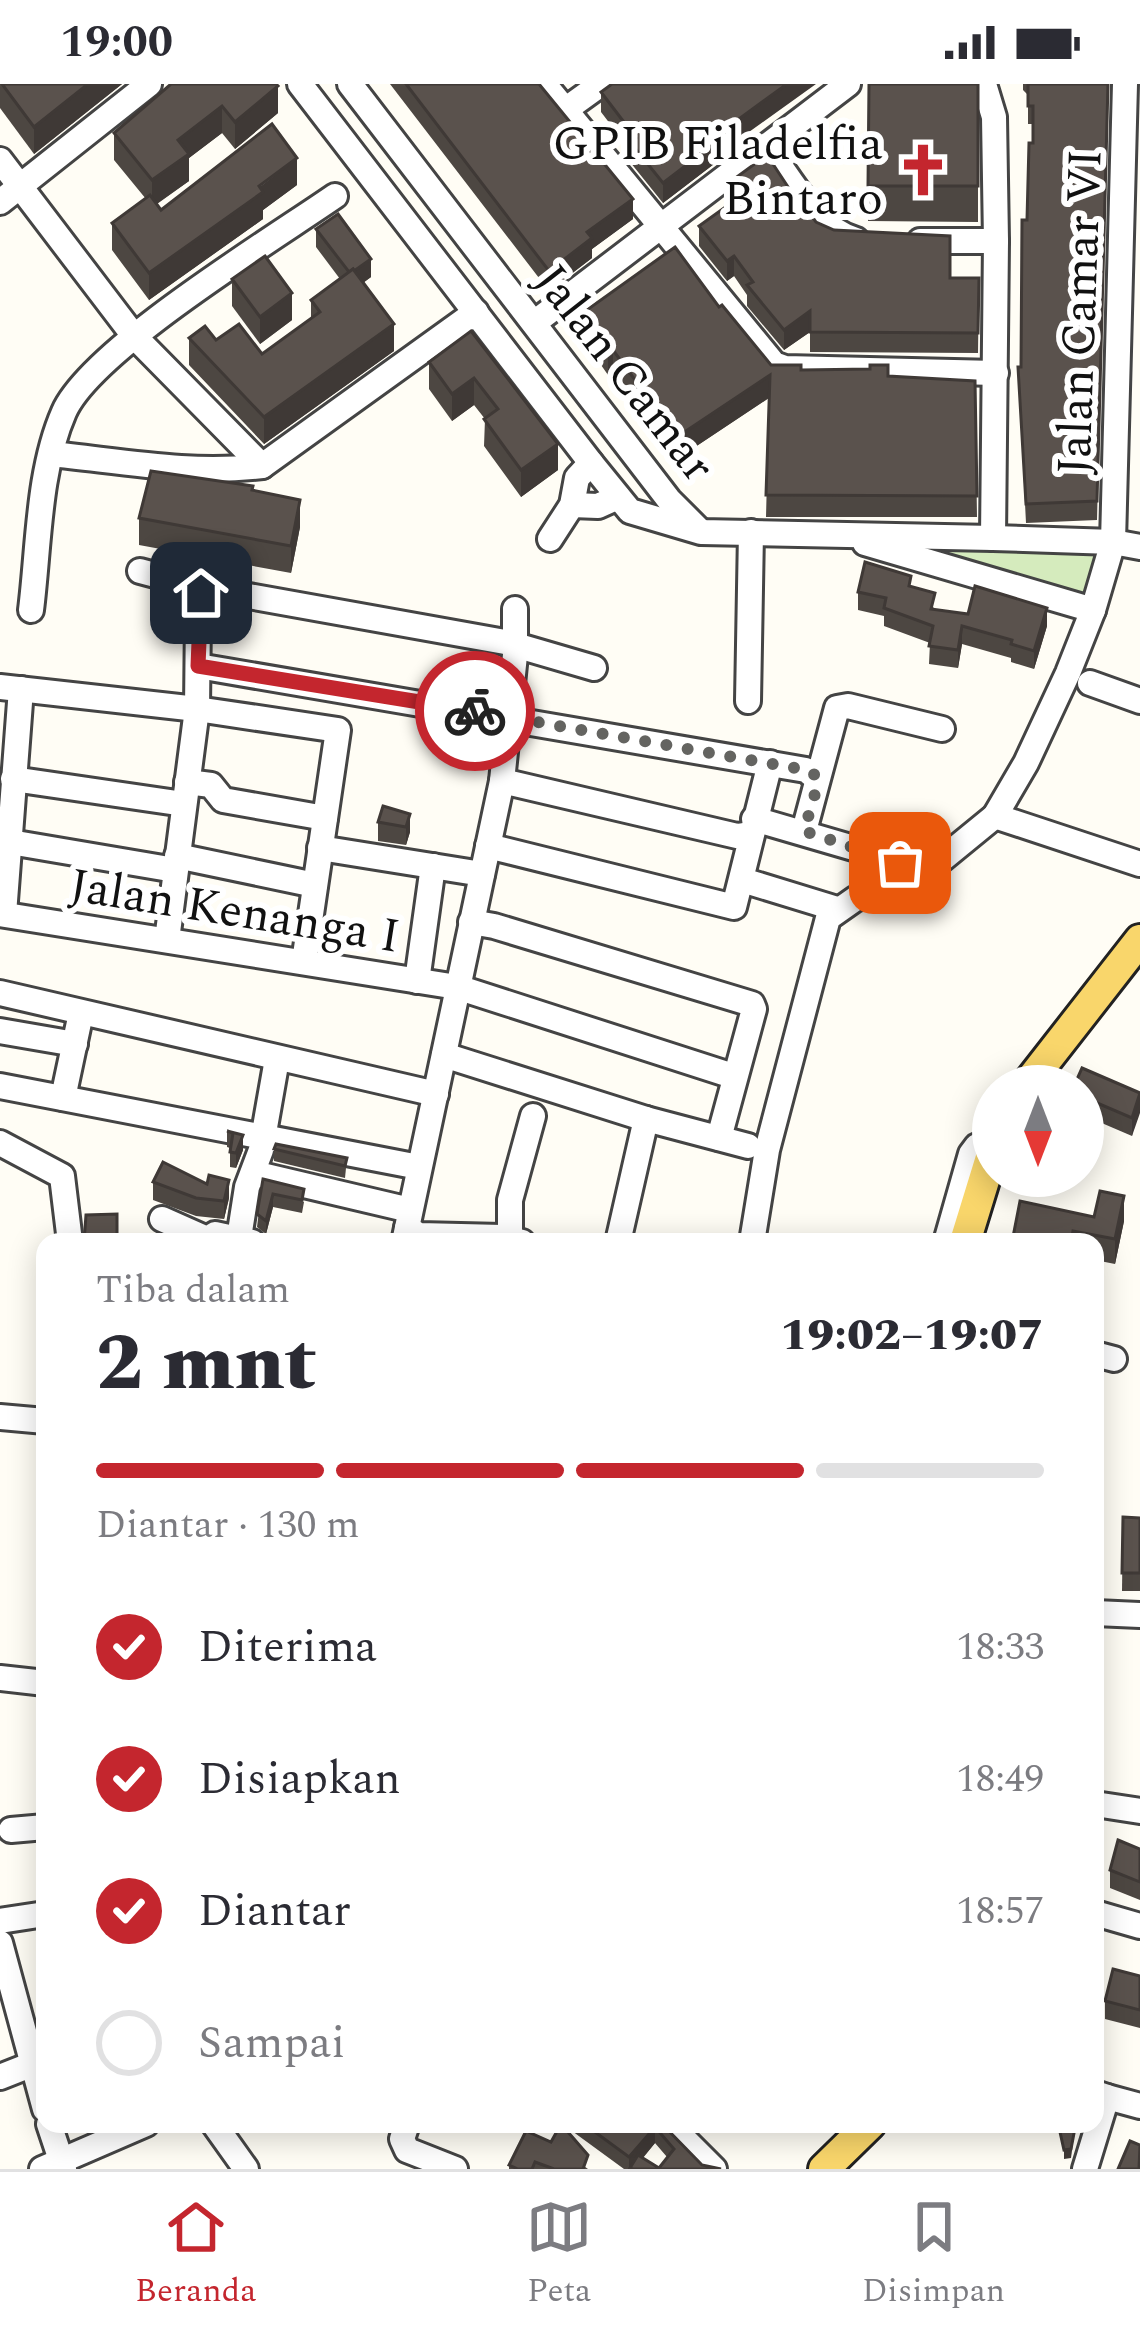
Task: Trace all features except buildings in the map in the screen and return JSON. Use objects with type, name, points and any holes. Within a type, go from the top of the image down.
[{"type":"main road","points":[[1042,1065],[1140,940]]},
{"type":"main road","points":[[968,1233],[979,1197]]},
{"type":"main road","points":[[824,2169],[861,2133]]},
{"type":"street","points":[[10,194],[149,84]]},
{"type":"street","points":[[300,84],[618,497],[638,515],[701,532]]},
{"type":"street","name":"Jalan Camar","points":[[350,84],[669,500],[701,532],[1113,542],[1140,547]]},
{"type":"street","points":[[544,84],[778,366],[996,373]]},
{"type":"street","points":[[565,110],[601,84]]},
{"type":"street","points":[[534,323],[848,84]]},
{"type":"street","points":[[984,84],[994,117],[993,538]]},
{"type":"street","name":"Jalan Camar VI","points":[[995,816],[1056,700],[1093,610],[1113,542],[1132,164],[1125,84]]},
{"type":"street","points":[[766,147],[826,226],[855,240],[996,242]]},
{"type":"street","points":[[0,160],[10,194],[134,336],[262,466]]},
{"type":"street","points":[[31,610],[51,454],[75,393],[134,336],[335,196]]},
{"type":"street","points":[[51,454],[179,468],[262,466],[476,312]]},
{"type":"street","points":[[550,539],[572,506],[577,478],[591,464]]},
{"type":"street","points":[[572,506],[598,506],[618,497]]},
{"type":"street","points":[[638,515],[654,513],[669,500]]},
{"type":"street","points":[[748,700],[751,532]]},
{"type":"street","points":[[831,533],[1093,610]]},
{"type":"street","points":[[140,571],[205,588],[505,642],[593,668]]},
{"type":"street","points":[[167,940],[197,709],[198,614],[205,588]]},
{"type":"street","points":[[253,1173],[407,1226],[502,781],[515,608]]},
{"type":"street","points":[[198,666],[770,763],[806,770],[816,778]]},
{"type":"street","points":[[1090,683],[1140,701]]},
{"type":"street","points":[[2,914],[13,779],[10,688],[336,729],[339,736],[304,962]]},
{"type":"street","points":[[804,831],[841,706],[942,729]]},
{"type":"street","points":[[488,846],[734,907],[770,763]]},
{"type":"street","points":[[13,779],[186,793],[211,785],[224,800],[325,818]]},
{"type":"street","points":[[502,781],[737,836],[752,826],[804,831],[928,869]]},
{"type":"street","points":[[753,1233],[767,1150],[823,930],[837,909],[928,869],[995,816],[1140,864]]},
{"type":"street","points":[[10,842],[315,885]]},
{"type":"street","points":[[320,848],[482,874]]},
{"type":"street","points":[[416,980],[433,866]]},
{"type":"street","points":[[752,883],[837,909]]},
{"type":"street","name":"Jalan Kenanga I","points":[[2,914],[457,987],[733,1076]]},
{"type":"street","points":[[471,922],[753,1006],[719,1138]]},
{"type":"street","points":[[0,993],[436,1094]]},
{"type":"street","points":[[63,1098],[81,1012]]},
{"type":"street","points":[[0,1031],[74,1044]]},
{"type":"street","points":[[444,1055],[748,1146]]},
{"type":"street","points":[[247,1233],[253,1173],[277,1059]]},
{"type":"street","points":[[0,1086],[419,1166]]},
{"type":"street","points":[[512,1233],[510,1200],[533,1116]]},
{"type":"street","points":[[620,1233],[646,1119]]},
{"type":"street","points":[[0,1143],[62,1176],[69,1233]]},
{"type":"street","points":[[948,1233],[972,1152]]},
{"type":"street","points":[[162,1219],[191,1233]]},
{"type":"street","points":[[0,1417],[36,1420]]},
{"type":"street","points":[[1104,1614],[1140,1616]]},
{"type":"street","points":[[0,1678],[36,1682]]},
{"type":"street","points":[[1104,1805],[1140,1811]]},
{"type":"street","points":[[11,1830],[36,1829]]},
{"type":"street","points":[[0,1921],[36,1915]]},
{"type":"street","points":[[1104,1916],[1140,1926]]},
{"type":"street","points":[[0,1942],[36,2053]]},
{"type":"street","points":[[0,2077],[36,2063]]},
{"type":"street","points":[[1104,2096],[1140,2106]]},
{"type":"street","points":[[50,2133],[56,2167],[127,2133]]},
{"type":"street","points":[[220,2133],[246,2169]]},
{"type":"street","points":[[404,2133],[407,2150],[448,2168]]},
{"type":"street","points":[[687,2133],[714,2169]]},
{"type":"street","points":[[1085,2169],[1093,2133]]},
{"type":"green space","points":[[835,534],[1112,543],[1091,605]]},
{"type":"way so far","points":[[475,711],[806,770],[814,774],[817,785],[804,831],[900,863]]},
{"type":"place","name":"GPIB Filadelfia Bintaro","points":[[923,170]]},
{"type":"route","points":[[201,593],[198,666],[475,711]]}]
